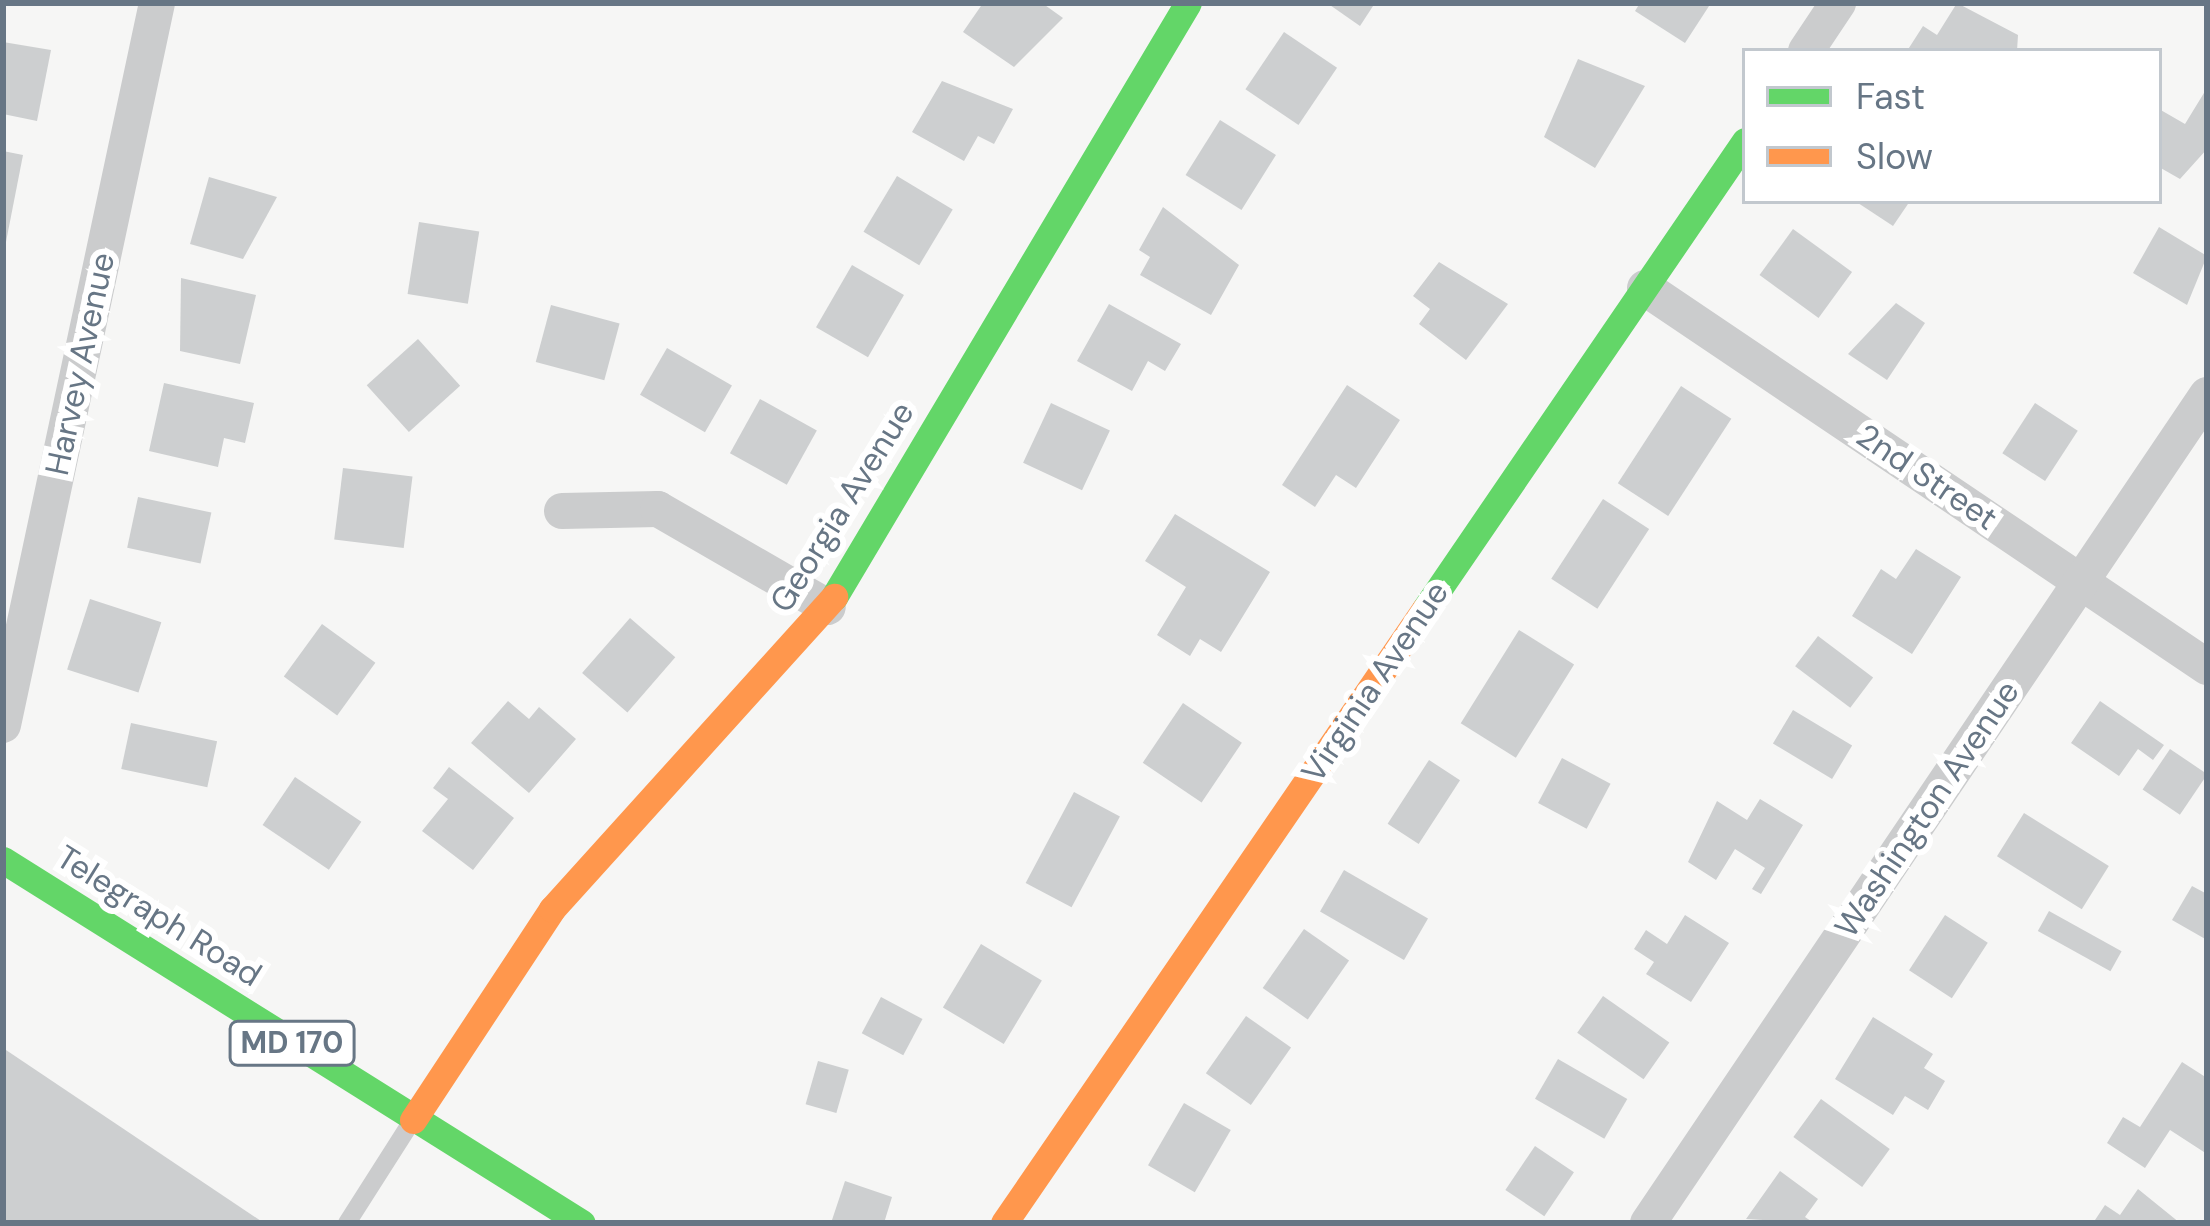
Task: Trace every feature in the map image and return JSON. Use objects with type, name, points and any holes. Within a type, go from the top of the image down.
[{"type":"street","name":"Harvey Avenue","points":[[3,725],[157,3]]},
{"type":"street","name":"Georgia Avenue","points":[[412,1120],[553,909],[829,607],[1188,3]]},
{"type":"street","points":[[1808,48],[1838,3]]},
{"type":"street","name":"Virginia Avenue","points":[[1004,1223],[1742,145]]},
{"type":"street","name":"2nd Street","points":[[1645,288],[2207,668]]},
{"type":"street","name":"Washington Avenue","points":[[1648,1223],[2207,395]]},
{"type":"street","points":[[562,511],[658,509],[829,607]]},
{"type":"street","name":"Telegraph Road","points":[[3,860],[582,1223]]},
{"type":"lane","points":[[347,1223],[412,1120]]},
{"type":"building","points":[[983,3],[1042,3],[1063,18],[1014,67],[963,32]]},
{"type":"building","points":[[1327,3],[1375,3],[1360,26]]},
{"type":"building","points":[[1640,3],[1711,3],[1685,43],[1635,11]]},
{"type":"building","points":[[1957,3],[2018,35],[2017,48],[1909,48],[1923,26],[1937,35]]},
{"type":"building","points":[[1284,32],[1337,68],[1298,125],[1245,89]]},
{"type":"building","points":[[3,42],[51,50],[37,121],[3,114]]},
{"type":"building","points":[[1578,59],[1645,86],[1595,168],[1544,137]]},
{"type":"building","points":[[942,81],[1013,109],[994,144],[978,136],[964,161],[912,132]]},
{"type":"building","points":[[2207,88],[2207,149],[2180,179],[2162,169],[2162,111],[2185,124]]},
{"type":"building","points":[[1220,120],[1276,155],[1242,210],[1186,175]]},
{"type":"building","points":[[3,151],[23,155],[5,247],[3,247]]},
{"type":"building","points":[[897,176],[953,209],[919,265],[864,232]]},
{"type":"building","points":[[209,177],[277,197],[243,259],[190,244]]},
{"type":"building","points":[[1860,204],[1908,204],[1893,226]]},
{"type":"building","points":[[1163,207],[1239,265],[1211,315],[1140,275],[1150,257],[1139,250]]},
{"type":"building","points":[[419,222],[479,232],[468,304],[408,294]]},
{"type":"building","points":[[2159,227],[2207,256],[2187,305],[2133,273]]},
{"type":"building","points":[[1793,229],[1852,272],[1819,318],[1759,275]]},
{"type":"building","points":[[1439,262],[1508,304],[1466,360],[1419,324],[1430,309],[1413,296]]},
{"type":"building","points":[[852,265],[904,295],[868,357],[816,327]]},
{"type":"building","points":[[181,278],[256,295],[240,364],[180,351]]},
{"type":"building","points":[[1896,303],[1925,323],[1887,380],[1848,354]]},
{"type":"building","points":[[1109,304],[1181,344],[1165,371],[1148,361],[1132,391],[1077,361]]},
{"type":"building","points":[[551,305],[620,323],[604,380],[536,362]]},
{"type":"building","points":[[418,339],[460,386],[409,432],[367,385]]},
{"type":"building","points":[[667,348],[732,386],[705,432],[640,395]]},
{"type":"building","points":[[164,383],[254,403],[245,443],[224,438],[218,467],[149,451]]},
{"type":"building","points":[[1347,385],[1400,420],[1356,488],[1336,475],[1315,507],[1282,485]]},
{"type":"building","points":[[1681,386],[1731,419],[1668,516],[1618,483]]},
{"type":"building","points":[[760,399],[817,431],[787,485],[730,453]]},
{"type":"building","points":[[1051,403],[1110,430],[1082,490],[1023,463]]},
{"type":"building","points":[[2035,403],[2078,431],[2045,481],[2002,453]]},
{"type":"building","points":[[343,468],[412,477],[404,548],[334,539]]},
{"type":"building","points":[[138,497],[211,513],[201,563],[127,548]]},
{"type":"building","points":[[1603,499],[1649,529],[1597,609],[1551,579]]},
{"type":"building","points":[[1175,514],[1270,572],[1221,652],[1200,639],[1190,656],[1157,635],[1186,587],[1145,561]]},
{"type":"building","points":[[1916,549],[1961,577],[1912,654],[1852,616],[1881,569],[1896,579]]},
{"type":"building","points":[[90,599],[161,622],[138,693],[67,669]]},
{"type":"building","points":[[630,618],[675,657],[627,712],[582,673]]},
{"type":"building","points":[[322,624],[375,663],[337,715],[284,677]]},
{"type":"building","points":[[1519,630],[1574,664],[1516,758],[1461,723]]},
{"type":"building","points":[[1818,636],[1873,678],[1850,708],[1795,666]]},
{"type":"building","points":[[508,701],[529,719],[539,707],[576,739],[529,793],[471,743]]},
{"type":"building","points":[[2100,701],[2164,745],[2153,760],[2138,749],[2119,776],[2071,743]]},
{"type":"building","points":[[1183,703],[1242,743],[1202,802],[1143,763]]},
{"type":"building","points":[[1793,710],[1852,746],[1832,779],[1773,743]]},
{"type":"building","points":[[131,723],[217,741],[207,787],[121,769]]},
{"type":"building","points":[[2170,749],[2207,774],[2180,815],[2143,790]]},
{"type":"building","points":[[1562,758],[1611,784],[1587,829],[1538,803]]},
{"type":"building","points":[[1429,760],[1460,780],[1419,844],[1388,824]]},
{"type":"building","points":[[449,767],[514,818],[473,870],[422,831],[448,799],[433,788]]},
{"type":"building","points":[[295,777],[361,822],[329,870],[263,825]]},
{"type":"building","points":[[1074,792],[1120,816],[1072,907],[1026,883]]},
{"type":"building","points":[[1760,799],[1803,825],[1761,894],[1752,889],[1765,868],[1735,849],[1716,880],[1688,862],[1717,801],[1747,820]]},
{"type":"building","points":[[2024,813],[2109,866],[2082,909],[1997,856]]},
{"type":"building","points":[[1344,870],[1428,918],[1404,960],[1320,912]]},
{"type":"building","points":[[2192,886],[2207,894],[2207,940],[2172,920]]},
{"type":"building","points":[[2049,911],[2122,951],[2110,971],[2038,931]]},
{"type":"building","points":[[1685,915],[1729,943],[1691,1002],[1646,974],[1654,962],[1634,949],[1646,930],[1667,944]]},
{"type":"building","points":[[1945,915],[1988,943],[1952,998],[1909,970]]},
{"type":"building","points":[[1304,929],[1349,961],[1308,1020],[1263,988]]},
{"type":"building","points":[[981,944],[1042,981],[1004,1044],[943,1007]]},
{"type":"building","points":[[1603,996],[1669,1042],[1644,1079],[1577,1033]]},
{"type":"building","points":[[881,997],[922,1019],[903,1055],[862,1033]]},
{"type":"building","points":[[1246,1016],[1291,1048],[1251,1105],[1206,1073]]},
{"type":"building","points":[[1873,1017],[1933,1054],[1924,1068],[1945,1081],[1928,1110],[1905,1096],[1893,1115],[1835,1079]]},
{"type":"building","points":[[3,1048],[264,1223],[3,1223]]},
{"type":"building","points":[[1558,1059],[1627,1099],[1604,1139],[1535,1099]]},
{"type":"building","points":[[818,1061],[849,1070],[836,1113],[806,1104]]},
{"type":"building","points":[[2182,1062],[2207,1078],[2207,1154],[2170,1130],[2145,1168],[2107,1143],[2123,1117],[2140,1127]]},
{"type":"building","points":[[1821,1099],[1890,1149],[1862,1187],[1793,1137]]},
{"type":"building","points":[[1184,1103],[1231,1130],[1195,1192],[1148,1165]]},
{"type":"building","points":[[1535,1146],[1574,1172],[1544,1216],[1505,1190]]},
{"type":"building","points":[[1780,1171],[1818,1199],[1805,1217],[1814,1223],[1746,1219]]},
{"type":"building","points":[[845,1181],[892,1197],[884,1223],[831,1223]]},
{"type":"building","points":[[2138,1189],[2180,1223],[2093,1223],[2105,1205],[2120,1215]]},
{"type":"traffic: fast","points":[[834,597],[1188,3]]},
{"type":"traffic: fast","points":[[1425,609],[1742,145]]},
{"type":"traffic: fast","points":[[3,860],[582,1223]]},
{"type":"traffic: slow","points":[[413,1120],[552,909],[834,597]]},
{"type":"traffic: slow","points":[[1004,1223],[1425,609]]}]
